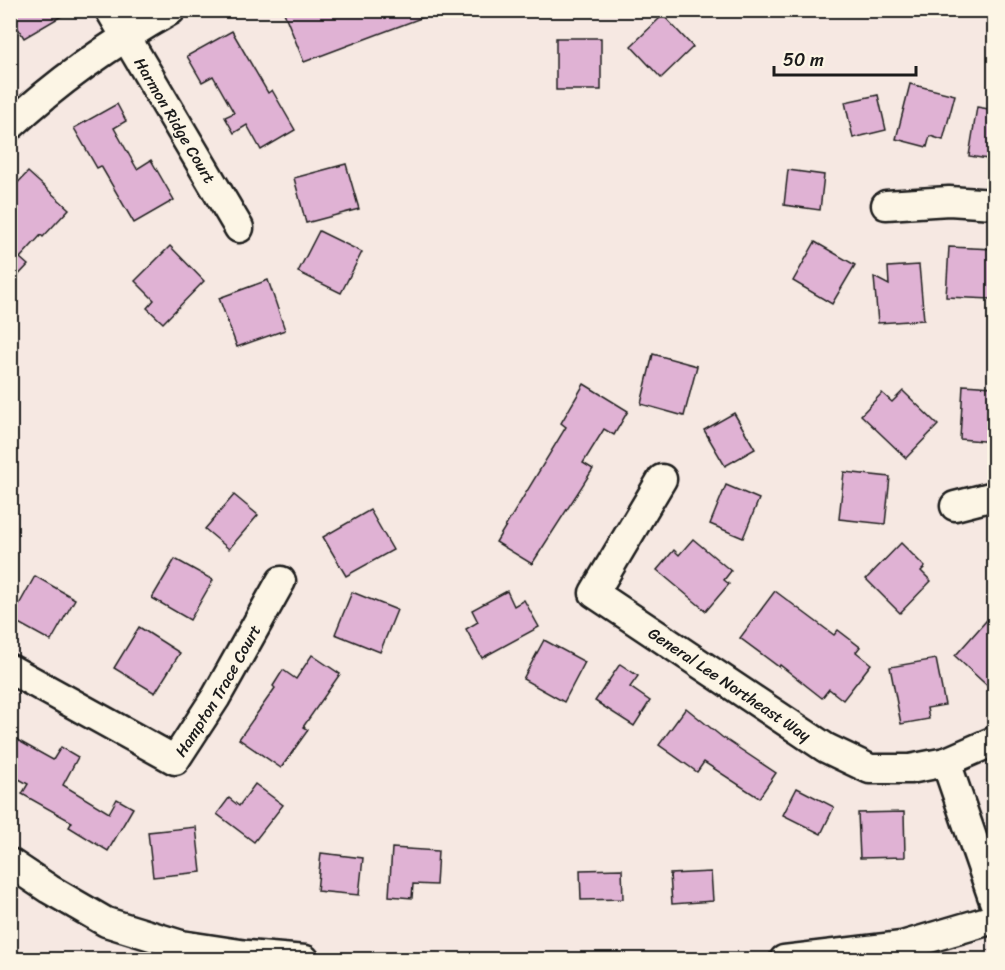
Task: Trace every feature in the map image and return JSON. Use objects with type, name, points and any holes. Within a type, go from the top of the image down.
[{"type":"street","name":"Harmon Ridge Court","points":[[110,10],[239,228]]},
{"type":"street","points":[[10,126],[31,107],[125,36],[171,10]]},
{"type":"street","points":[[886,205],[949,201],[994,204]]},
{"type":"street","name":"General Lee Northeast Way","points":[[662,479],[594,593],[826,748],[870,769],[910,769],[946,762],[994,741]]},
{"type":"street","points":[[955,506],[994,496]]},
{"type":"street","name":"Hampton Trace Court","points":[[10,669],[175,760],[216,697],[281,581]]},
{"type":"street","points":[[946,762],[994,902]]},
{"type":"street","points":[[10,863],[106,922],[181,945],[247,955],[304,960]]},
{"type":"street","points":[[784,960],[902,946],[994,919]]},
{"type":"building","points":[[10,10],[72,10],[24,38],[10,15]]},
{"type":"building","points":[[283,10],[437,10],[437,12],[304,62]]},
{"type":"building","points":[[663,15],[693,47],[661,78],[631,46]]},
{"type":"building","points":[[232,31],[268,93],[272,90],[295,130],[261,150],[247,125],[234,133],[225,117],[234,113],[213,76],[202,82],[187,56]]},
{"type":"building","points":[[556,38],[601,38],[601,90],[556,90]]},
{"type":"building","points":[[910,84],[955,95],[943,140],[930,136],[927,147],[896,139]]},
{"type":"building","points":[[878,95],[886,130],[853,138],[845,102]]},
{"type":"building","points":[[117,104],[126,121],[114,128],[137,169],[151,160],[174,200],[134,223],[101,166],[97,168],[74,128]]},
{"type":"building","points":[[977,107],[994,110],[994,160],[969,156]]},
{"type":"building","points":[[346,164],[359,209],[306,223],[294,178]]},
{"type":"building","points":[[788,170],[824,175],[820,210],[784,205]]},
{"type":"building","points":[[28,172],[69,209],[20,258],[28,265],[10,284],[10,191]]},
{"type":"building","points":[[319,231],[362,252],[341,293],[298,272]]},
{"type":"building","points":[[815,242],[855,265],[832,304],[793,281]]},
{"type":"building","points":[[170,246],[204,281],[163,323],[147,308],[154,300],[135,281]]},
{"type":"building","points":[[949,247],[994,249],[992,299],[946,297]]},
{"type":"building","points":[[919,265],[924,320],[878,323],[874,277],[889,285],[888,267]]},
{"type":"building","points":[[268,280],[285,330],[237,347],[219,298]]},
{"type":"building","points":[[653,354],[697,366],[684,416],[641,404]]},
{"type":"building","points":[[584,384],[628,411],[614,435],[604,429],[583,463],[593,469],[532,564],[496,542],[566,427],[561,423]]},
{"type":"building","points":[[963,385],[994,387],[994,442],[960,439]]},
{"type":"building","points":[[903,391],[938,425],[906,458],[861,415],[882,393],[892,402]]},
{"type":"building","points":[[734,413],[755,449],[725,466],[704,430]]},
{"type":"building","points":[[844,472],[890,477],[885,524],[839,519]]},
{"type":"building","points":[[726,485],[759,499],[743,538],[710,524]]},
{"type":"building","points":[[234,495],[258,515],[229,549],[205,529]]},
{"type":"building","points":[[370,510],[393,550],[346,576],[323,537]]},
{"type":"building","points":[[693,539],[731,571],[724,580],[729,584],[706,611],[657,570],[674,550],[679,555]]},
{"type":"building","points":[[901,543],[925,567],[921,571],[931,581],[900,613],[866,579]]},
{"type":"building","points":[[175,559],[213,580],[190,620],[152,598]]},
{"type":"building","points":[[35,576],[75,599],[51,641],[11,619]]},
{"type":"building","points":[[507,591],[514,606],[524,600],[539,627],[482,658],[466,629],[478,622],[472,610]]},
{"type":"building","points":[[775,591],[834,635],[838,630],[860,647],[856,652],[871,664],[843,700],[829,689],[822,698],[780,665],[779,667],[740,638]]},
{"type":"building","points":[[352,592],[397,610],[380,652],[335,634]]},
{"type":"building","points":[[994,612],[994,692],[955,656]]},
{"type":"building","points":[[139,627],[180,653],[155,693],[114,668]]},
{"type":"building","points":[[544,640],[585,662],[564,702],[523,679]]},
{"type":"building","points":[[312,655],[340,674],[303,727],[308,730],[281,768],[239,739],[275,688],[273,686],[283,670],[296,679]]},
{"type":"building","points":[[936,659],[945,705],[927,708],[929,719],[901,724],[890,667]]},
{"type":"building","points":[[620,664],[638,676],[630,687],[650,701],[634,726],[595,701]]},
{"type":"building","points":[[686,708],[722,737],[776,773],[759,798],[704,762],[697,772],[659,745]]},
{"type":"building","points":[[10,736],[53,760],[61,747],[78,757],[63,785],[109,813],[117,799],[133,808],[108,851],[69,827],[72,822],[22,794],[28,784],[10,774]]},
{"type":"building","points":[[255,784],[283,805],[254,842],[217,814],[229,798],[239,806]]},
{"type":"building","points":[[797,788],[834,807],[821,834],[783,815]]},
{"type":"building","points":[[904,812],[905,857],[860,858],[858,813]]},
{"type":"building","points":[[196,827],[201,872],[153,877],[148,832]]},
{"type":"building","points":[[392,848],[438,851],[436,885],[413,884],[412,898],[389,896]]},
{"type":"building","points":[[321,853],[363,858],[359,895],[317,891]]},
{"type":"building","points":[[622,869],[623,899],[581,900],[580,870]]},
{"type":"building","points":[[711,872],[713,901],[672,904],[670,874]]}]
